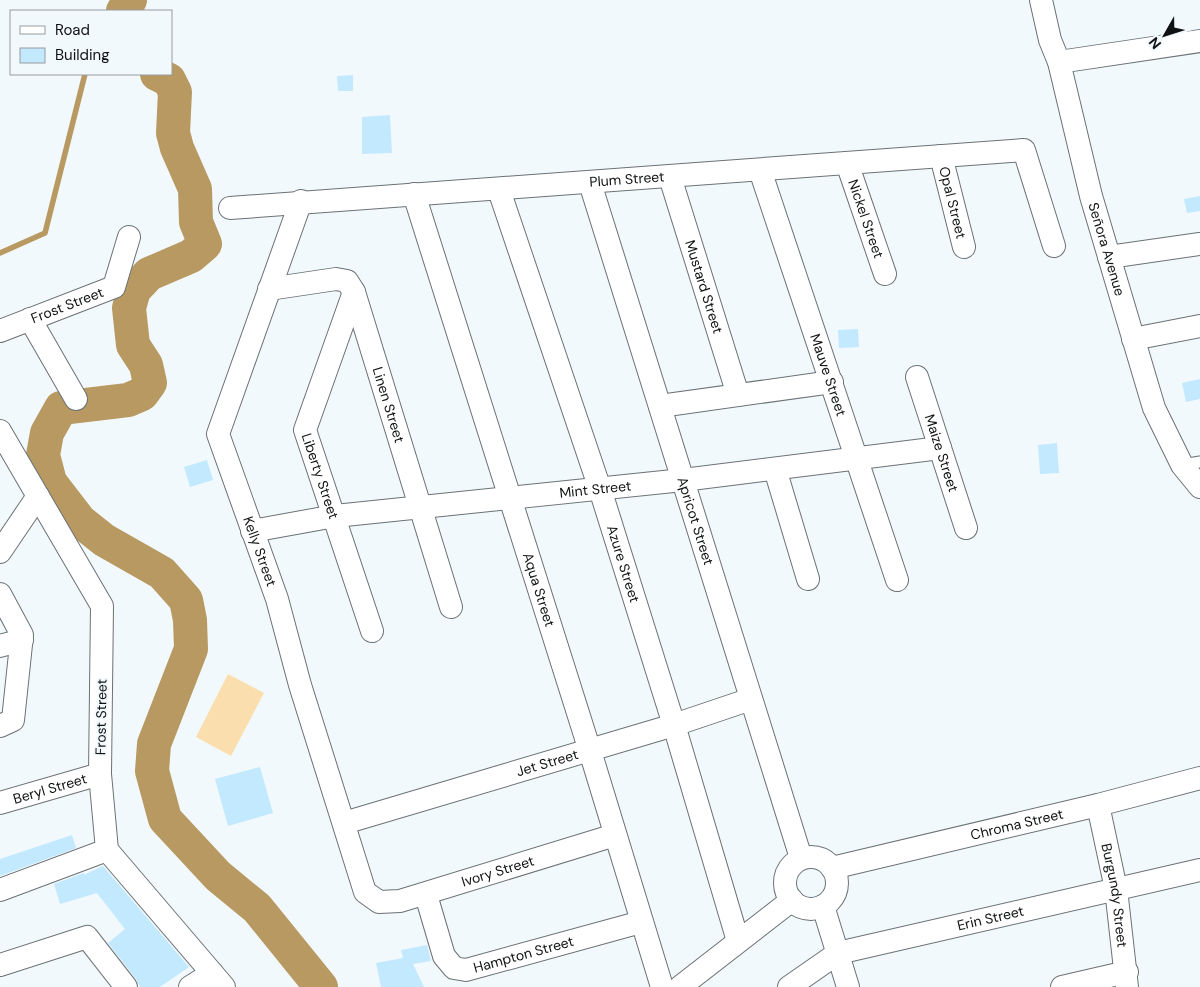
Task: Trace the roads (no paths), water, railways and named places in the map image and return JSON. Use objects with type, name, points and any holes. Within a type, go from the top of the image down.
[{"type":"street","name":"Señora Avenue","points":[[1040,0],[1050,40],[1059,62],[1091,196],[1154,408],[1191,463],[1200,488]]},
{"type":"street","points":[[1059,62],[1200,41]]},
{"type":"street","name":"Plum Street","points":[[230,208],[301,201],[670,178],[1024,150],[1054,246]]},
{"type":"street","name":"Opal Street","points":[[941,156],[964,248]]},
{"type":"street","name":"Nickel Street","points":[[847,163],[884,274]]},
{"type":"street","name":"Mauve Street","points":[[760,170],[897,580]]},
{"type":"street","name":"Mustard Street","points":[[670,178],[738,395]]},
{"type":"street","name":"Apricot Street","points":[[590,183],[801,858]]},
{"type":"street","name":"Azure Street","points":[[499,190],[600,489],[674,725],[738,941]]},
{"type":"street","name":"Aqua Street","points":[[414,194],[590,751],[662,987]]},
{"type":"street","name":"Kelly Street","points":[[301,201],[218,434],[277,599],[300,685],[366,892],[379,902]]},
{"type":"street","name":"Frost Street","points":[[0,331],[114,287],[129,237]]},
{"type":"street","points":[[1109,257],[1200,244]]},
{"type":"street","points":[[269,289],[336,279],[347,281],[354,292]]},
{"type":"street","name":"Linen Street","points":[[354,292],[450,607]]},
{"type":"street","name":"Liberty Street","points":[[354,292],[305,430],[372,631]]},
{"type":"street","points":[[30,319],[76,399]]},
{"type":"street","points":[[1133,339],[1200,326]]},
{"type":"street","name":"Maize Street","points":[[917,377],[966,528]]},
{"type":"street","points":[[660,406],[832,382]]},
{"type":"street","name":"Frost Street","points":[[0,432],[102,606],[100,774],[107,850]]},
{"type":"street","name":"Mint Street","points":[[252,531],[335,516],[683,480],[940,448]]},
{"type":"street","points":[[775,469],[808,579]]},
{"type":"street","points":[[0,552],[38,496]]},
{"type":"street","points":[[0,594],[22,635],[13,720],[0,726]]},
{"type":"street","points":[[0,646],[22,640]]},
{"type":"street","name":"Jet Street","points":[[344,823],[590,751],[751,699]]},
{"type":"street","name":"Beryl Street","points":[[0,803],[100,774]]},
{"type":"street","name":"Chroma Street","points":[[832,868],[1098,805],[1200,778]]},
{"type":"street","name":"Burgundy Street","points":[[1098,805],[1116,889],[1127,979]]},
{"type":"street","name":"Ivory Street","points":[[379,902],[395,902],[426,895],[615,835]]},
{"type":"street","points":[[0,890],[107,850],[218,980],[190,987]]},
{"type":"street","points":[[814,857],[822,859],[832,868],[837,878],[835,895],[823,906],[807,909],[792,900],[785,884],[786,875],[790,867],[801,858],[814,857]]},
{"type":"street","name":"Erin Street","points":[[790,987],[838,953],[1200,870]]},
{"type":"street","name":"Hampton Street","points":[[426,895],[444,956],[454,968],[466,970],[641,922]]},
{"type":"street","points":[[680,987],[792,900]]},
{"type":"street","points":[[823,906],[848,987]]},
{"type":"street","points":[[0,965],[86,937],[126,987]]},
{"type":"street","points":[[1062,987],[1127,979]]},
{"type":"waterway","points":[[124,10],[130,0]]},
{"type":"waterway","points":[[0,253],[45,233],[85,75]]},
{"type":"waterway","points":[[159,75],[169,80],[175,92],[173,133],[177,148],[195,189],[196,222],[205,244],[191,256],[149,274],[134,290],[129,308],[133,345],[146,365],[150,383],[142,394],[128,400],[61,408],[47,433],[43,455],[50,482],[80,521],[104,540],[162,573],[186,600],[190,620],[191,649],[154,744],[152,771],[165,819],[218,876],[257,908],[321,987]]}]
